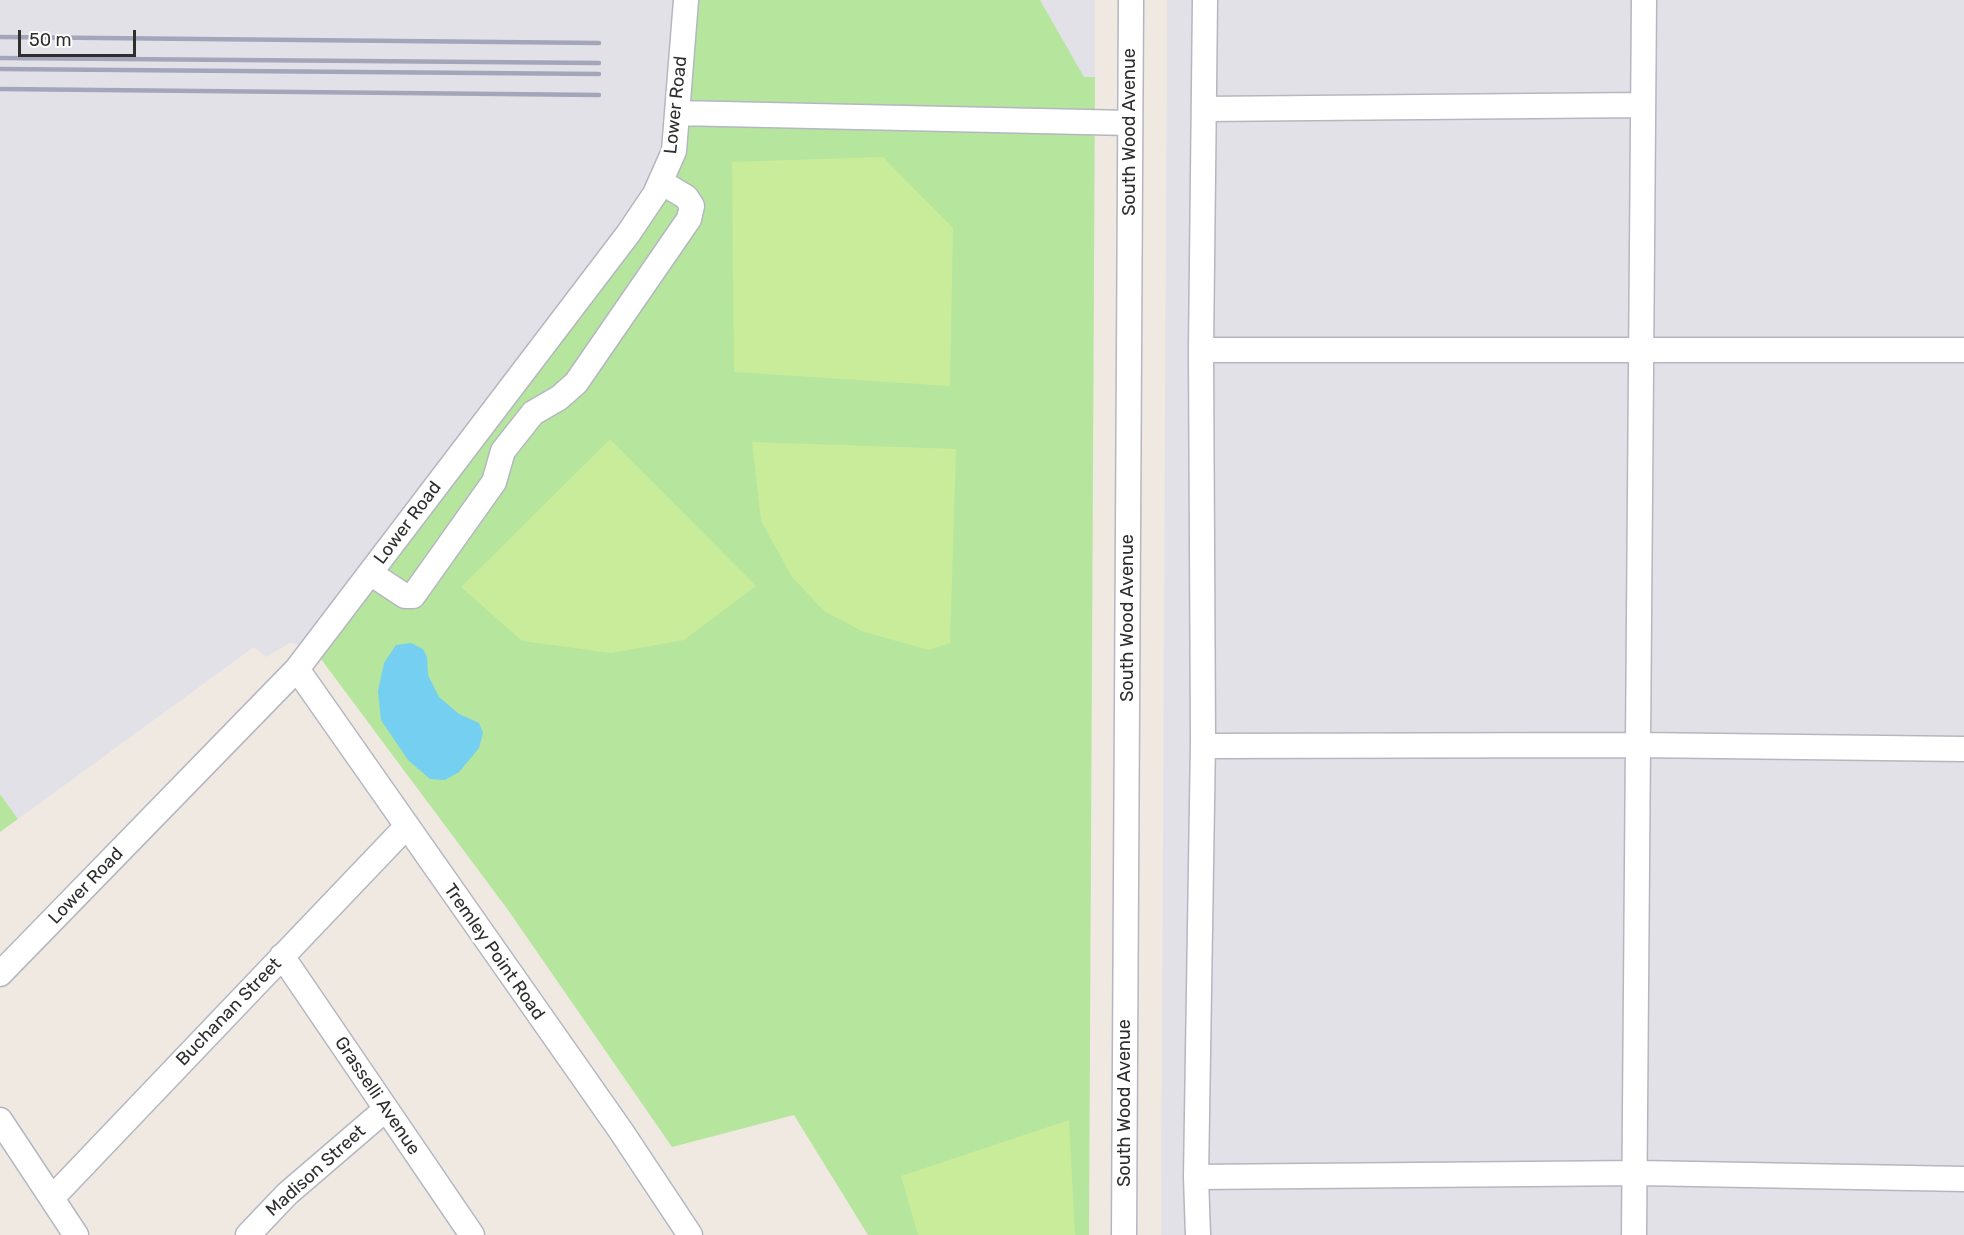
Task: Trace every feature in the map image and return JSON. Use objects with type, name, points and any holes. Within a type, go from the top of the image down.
[{"type":"street","name":"Lower Road","points":[[0,974],[297,669],[628,234],[661,182],[674,151],[686,0]]},
{"type":"street","name":"South Wood Avenue","points":[[1124,1235],[1131,0]]},
{"type":"street","points":[[1198,1235],[1196,1177],[1203,746],[1201,350],[1205,0]]},
{"type":"street","points":[[1634,1235],[1644,0]]},
{"type":"street","points":[[1204,109],[1642,105]]},
{"type":"street","points":[[677,114],[1130,123]]},
{"type":"street","points":[[370,573],[405,596],[413,596],[494,483],[503,452],[527,420],[533,413],[559,398],[576,383],[689,219],[692,206],[686,197],[661,182]]},
{"type":"street","points":[[1201,350],[1640,348],[1964,350]]},
{"type":"street","name":"Tremley Point Road","points":[[297,669],[621,1131],[690,1235]]},
{"type":"street","points":[[1203,746],[1638,745],[1964,749]]},
{"type":"street","name":"Buchanan Street","points":[[53,1197],[406,827]]},
{"type":"street","name":"Grasselli Avenue","points":[[282,956],[472,1235]]},
{"type":"street","name":"Madison Street","points":[[248,1235],[287,1194],[386,1109]]},
{"type":"street","points":[[0,1120],[76,1235]]},
{"type":"street","points":[[1196,1177],[1635,1173],[1964,1179]]},
{"type":"shaded area","points":[[0,0],[678,0],[660,186],[313,648],[290,643],[266,657],[254,647],[18,819],[0,794]]},
{"type":"shaded area","points":[[1040,0],[1095,0],[1095,77],[1084,78]]},
{"type":"shaded area","points":[[1167,0],[1964,0],[1964,1235],[1161,1235]]},
{"type":"green space","points":[[678,0],[1040,0],[1084,77],[1095,77],[1089,1235],[868,1235],[794,1115],[672,1147],[508,910],[315,651],[660,186]]},
{"type":"green space","points":[[883,157],[953,228],[950,386],[734,372],[732,162]]},
{"type":"green space","points":[[610,439],[756,586],[684,640],[611,653],[522,641],[461,587]]},
{"type":"green space","points":[[752,442],[956,449],[950,643],[929,650],[864,632],[824,611],[792,577],[761,521]]},
{"type":"green space","points":[[0,794],[18,819],[0,832]]},
{"type":"green space","points":[[1069,1120],[1075,1235],[918,1235],[901,1176]]},
{"type":"water","points":[[411,643],[423,649],[427,657],[428,675],[439,697],[459,714],[479,723],[483,733],[479,748],[459,772],[445,780],[430,779],[408,760],[381,720],[378,691],[384,663],[396,645]]},
{"type":"railway","points":[[0,37],[599,43]]},
{"type":"railway","points":[[0,58],[599,63]]},
{"type":"railway","points":[[0,69],[599,74]]},
{"type":"railway","points":[[0,89],[599,95]]}]
